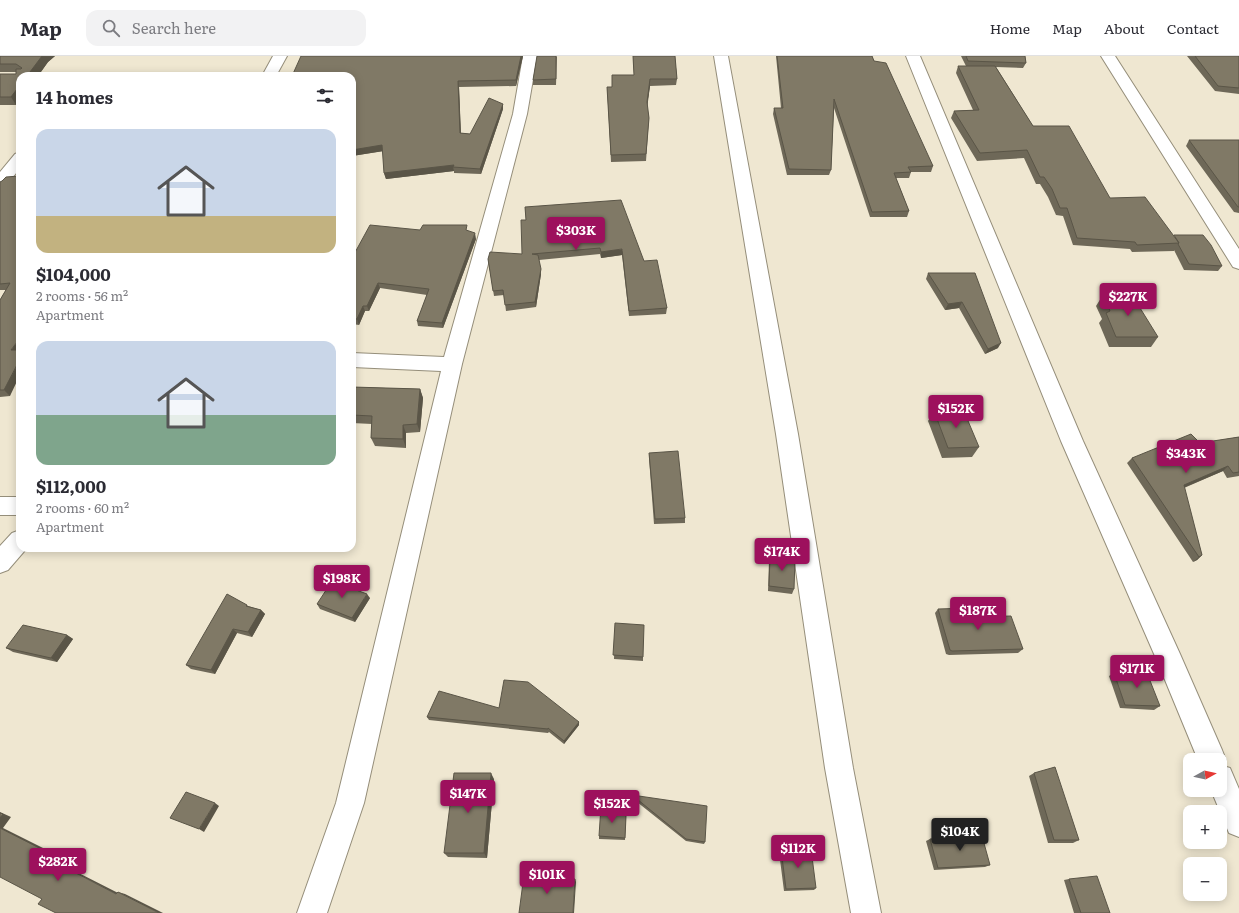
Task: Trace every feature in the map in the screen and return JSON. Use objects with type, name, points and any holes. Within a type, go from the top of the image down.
[{"type":"street","points":[[271,72],[280,56]]},
{"type":"street","points":[[312,913],[350,803],[452,364],[520,114],[530,56]]},
{"type":"street","points":[[721,56],[785,426],[838,768],[866,913]]},
{"type":"street","points":[[913,56],[1072,441],[1172,664],[1209,753]]},
{"type":"street","points":[[1108,56],[1239,262]]},
{"type":"street","points":[[0,183],[16,162]]},
{"type":"street","points":[[356,360],[452,364]]},
{"type":"street","points":[[0,506],[16,506]]},
{"type":"street","points":[[0,563],[16,545]]},
{"type":"street","points":[[1227,795],[1239,823]]},
{"type":"building","points":[[0,56],[42,56],[30,72],[16,72],[16,69],[22,68],[16,64],[0,64]]},
{"type":"building","points":[[301,56],[521,56],[516,80],[458,81],[460,133],[470,134],[489,98],[503,104],[480,169],[453,167],[454,165],[384,173],[382,145],[356,149],[356,72],[294,72]]},
{"type":"building","points":[[537,56],[556,56],[556,79],[533,80]]},
{"type":"building","points":[[633,56],[675,56],[677,79],[650,79],[647,102],[649,118],[646,154],[611,155],[607,87],[612,87],[612,75],[634,75]]},
{"type":"building","points":[[777,56],[872,56],[874,61],[886,63],[933,166],[908,167],[911,172],[894,173],[909,211],[872,212],[834,99],[831,170],[789,169],[774,108],[783,108]]},
{"type":"building","points":[[966,56],[1025,56],[1026,63],[968,61]]},
{"type":"building","points":[[1195,56],[1239,56],[1239,88],[1218,86]]},
{"type":"building","points":[[958,66],[995,66],[1033,126],[1069,126],[1110,198],[1145,197],[1179,243],[1137,245],[1135,242],[1077,238],[1067,208],[1060,208],[1052,189],[1044,177],[1040,177],[1027,150],[980,153],[954,111],[979,110]]},
{"type":"building","points":[[0,74],[16,74],[16,90],[11,97],[0,97]]},
{"type":"building","points":[[1189,140],[1239,140],[1239,207],[1238,207]]},
{"type":"building","points":[[16,176],[16,343],[11,350],[16,350],[16,367],[4,390],[0,390],[0,300],[10,283],[0,284],[0,182],[6,177]]},
{"type":"building","points":[[621,200],[644,261],[657,260],[667,308],[629,311],[622,249],[601,252],[600,248],[532,254],[538,255],[541,269],[535,302],[505,305],[503,290],[493,291],[488,259],[490,252],[522,254],[521,220],[526,220],[525,207]]},
{"type":"building","points":[[370,225],[420,230],[423,225],[467,225],[466,230],[475,233],[442,323],[417,321],[429,289],[378,283],[367,306],[363,306],[356,319],[356,251]]},
{"type":"building","points":[[1174,235],[1203,235],[1211,245],[1222,266],[1189,264]]},
{"type":"building","points":[[928,273],[975,273],[1001,343],[988,349],[962,302],[948,304]]},
{"type":"building","points":[[1103,295],[1132,295],[1158,337],[1116,337],[1106,313],[1110,311]]},
{"type":"building","points":[[356,387],[420,389],[417,424],[403,425],[403,439],[371,438],[372,416],[356,415]]},
{"type":"building","points":[[963,409],[979,447],[948,448],[934,411]]},
{"type":"building","points":[[1191,434],[1200,443],[1239,437],[1239,472],[1233,473],[1228,466],[1184,485],[1202,555],[1199,557],[1132,458]]},
{"type":"building","points":[[678,451],[685,518],[655,519],[649,453]]},
{"type":"building","points":[[770,556],[795,559],[794,589],[769,586]]},
{"type":"building","points":[[332,581],[367,594],[352,618],[317,604]]},
{"type":"building","points":[[227,594],[247,605],[246,606],[261,610],[248,632],[233,629],[211,670],[186,665]]},
{"type":"building","points":[[970,608],[970,617],[1011,616],[1023,649],[950,650],[938,609]]},
{"type":"building","points":[[615,623],[644,625],[643,657],[613,655]]},
{"type":"building","points":[[23,625],[67,635],[51,658],[6,648]]},
{"type":"building","points":[[1114,673],[1147,673],[1160,706],[1125,705]]},
{"type":"building","points":[[504,680],[528,682],[579,722],[564,741],[548,728],[427,717],[439,691],[499,708]]},
{"type":"building","points":[[1055,767],[1079,840],[1054,840],[1034,773]]},
{"type":"building","points":[[454,773],[491,773],[484,853],[444,853]]},
{"type":"building","points":[[186,792],[215,803],[199,829],[170,818]]},
{"type":"building","points":[[632,795],[707,806],[705,842],[686,839]]},
{"type":"building","points":[[601,806],[626,816],[625,838],[599,836]]},
{"type":"building","points":[[0,828],[55,856],[51,860],[116,894],[118,892],[159,913],[56,913],[38,904],[42,899],[0,877]]},
{"type":"building","points":[[982,836],[990,865],[938,868],[930,839]]},
{"type":"building","points":[[781,849],[811,849],[816,888],[786,889]]},
{"type":"building","points":[[524,875],[575,879],[573,913],[519,913]]},
{"type":"building","points":[[1097,876],[1110,913],[1081,913],[1069,879]]}]
